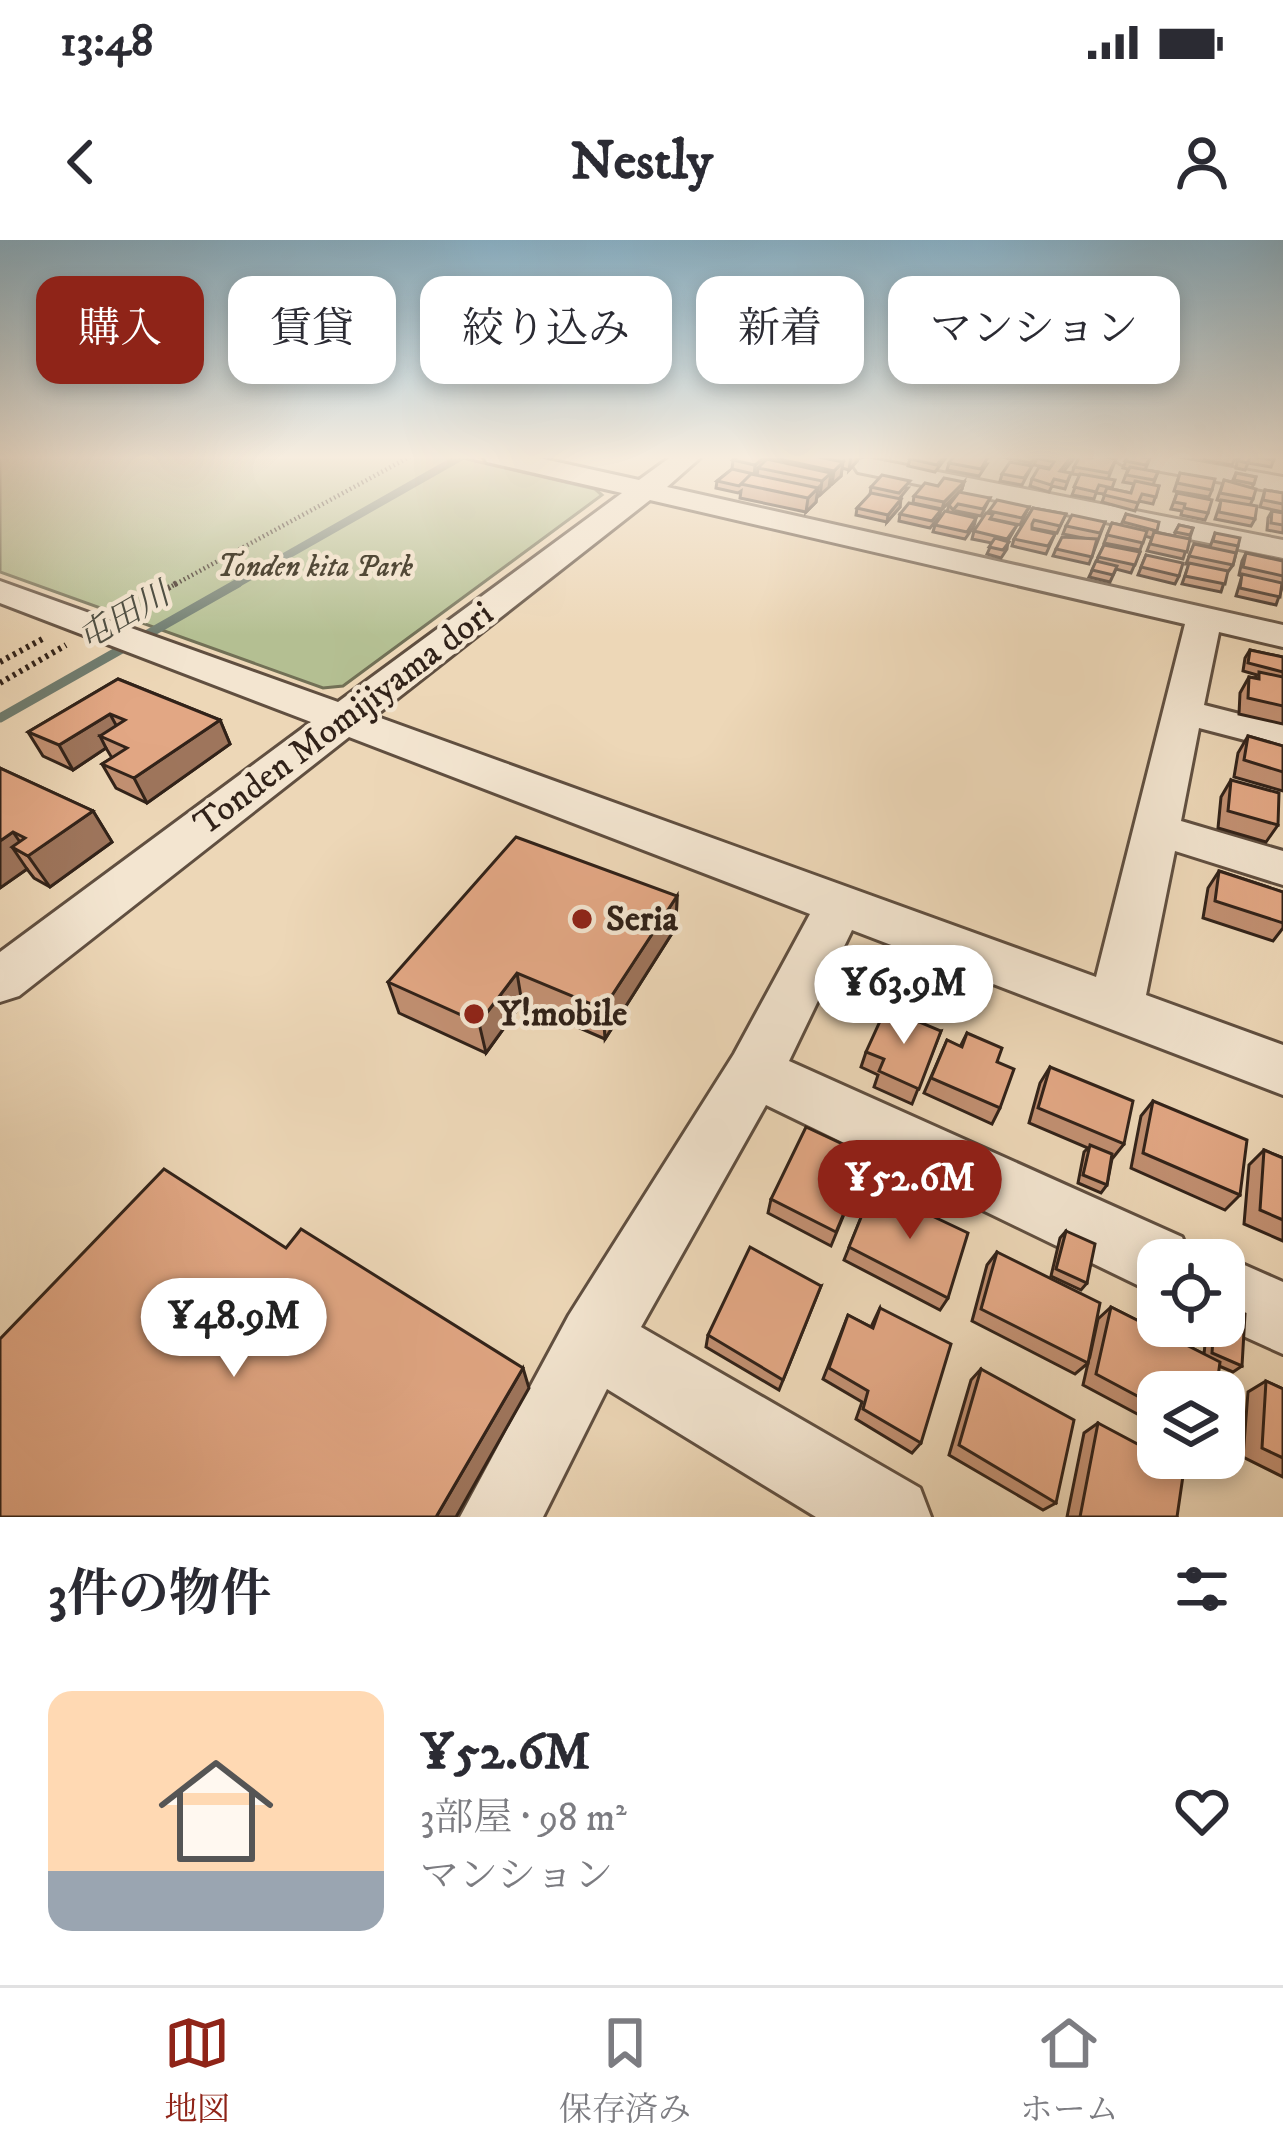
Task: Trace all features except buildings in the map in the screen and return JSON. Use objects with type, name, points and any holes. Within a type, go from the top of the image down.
[{"type":"street","name":"Tonden Momijiyama dori","points":[[0,981],[610,516]]},
{"type":"street","points":[[755,516],[1283,637]]},
{"type":"street","points":[[809,528],[821,516]]},
{"type":"street","points":[[1092,516],[1283,549]]},
{"type":"street","points":[[0,591],[1283,1070]]},
{"type":"street","points":[[1116,1008],[1204,618]]},
{"type":"street","points":[[1183,712],[1283,738]]},
{"type":"street","points":[[1156,829],[1283,868]]},
{"type":"street","points":[[500,1517],[594,1340],[754,1072],[840,903]]},
{"type":"street","points":[[754,1072],[1137,1251]]},
{"type":"street","points":[[1245,1301],[1283,1319]]},
{"type":"street","points":[[594,1340],[891,1517]]},
{"type":"path","points":[[0,683],[304,516]]},
{"type":"path","points":[[0,662],[58,631]]},
{"type":"green space","name":"Tonden kita Park","points":[[0,516],[574,516],[343,686],[323,688],[0,572]]},
{"type":"waterway","name":"屯田川","points":[[233,586],[357,516]]},
{"type":"waterway","name":"屯田川","points":[[0,718],[238,583]]},
{"type":"place","name":"Seria","points":[[582,919]]},
{"type":"place","name":"Y!mobile","points":[[474,1014]]}]
